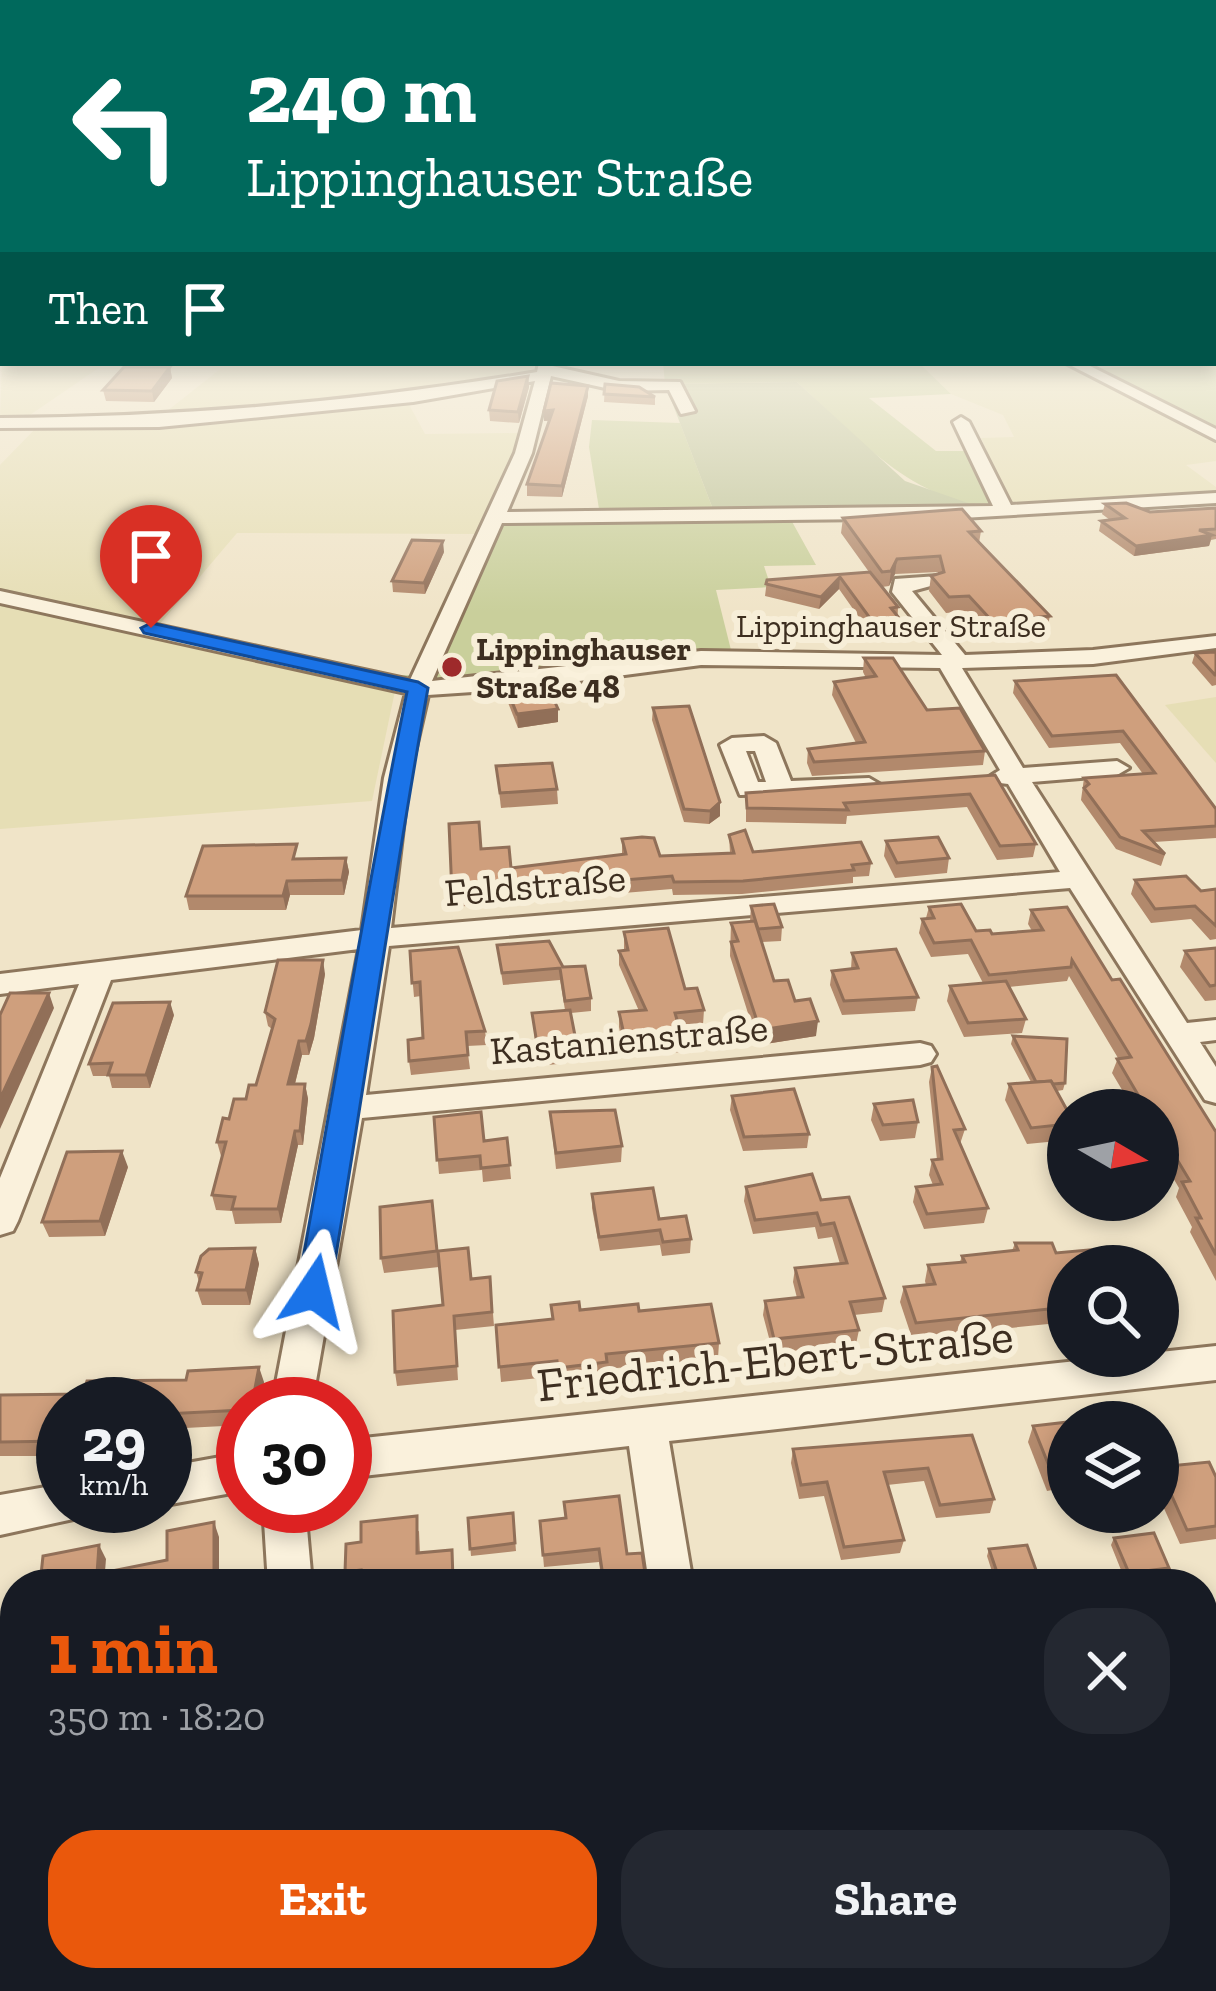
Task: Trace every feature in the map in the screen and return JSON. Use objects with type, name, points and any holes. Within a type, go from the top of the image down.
[{"type":"street","points":[[297,1377],[418,688],[532,427]]},
{"type":"street","points":[[963,427],[1005,512]]},
{"type":"street","points":[[495,518],[1005,512],[1216,498]]},
{"type":"street","points":[[931,580],[902,583],[902,592],[953,662],[1078,879],[1216,1092]]},
{"type":"street","name":"Lippinghauser Straße","points":[[0,597],[418,688],[518,682],[701,658],[953,662],[1094,657],[1216,642]]},
{"type":"street","points":[[969,779],[1117,768]]},
{"type":"street","points":[[782,790],[898,783]]},
{"type":"street","name":"Feldstraße","points":[[0,984],[373,938],[1078,879]]},
{"type":"street","points":[[0,1221],[100,972]]},
{"type":"street","points":[[1178,1034],[1216,1030]]},
{"type":"street","name":"Kastanienstraße","points":[[347,1108],[920,1054]]},
{"type":"street","name":"Friedrich-Ebert-Straße","points":[[372,1456],[1216,1363]]},
{"type":"street","points":[[646,1425],[669,1569]]},
{"type":"street","points":[[0,1515],[36,1509]]},
{"type":"street","points":[[286,1533],[289,1569]]},
{"type":"shaded area","points":[[37,427],[421,427],[425,434],[522,433],[478,534],[237,533],[159,625],[0,588],[0,465]]},
{"type":"shaded area","points":[[1009,427],[1191,427],[1216,439],[1216,461],[1186,465],[1216,487],[1216,496],[1024,508],[1012,504],[981,438],[1014,437]]},
{"type":"shaded area","points":[[0,606],[395,691],[372,801],[0,829]]},
{"type":"shaded area","points":[[1216,697],[1216,763],[1165,705]]},
{"type":"green space","points":[[591,427],[681,427],[714,512],[600,515],[589,447]]},
{"type":"green space","points":[[681,427],[846,427],[905,481],[988,510],[714,512]]},
{"type":"green space","points":[[845,427],[906,427],[936,451],[987,451],[1012,504],[1024,508],[955,500],[925,488]]},
{"type":"green space","points":[[790,518],[816,565],[764,566],[771,587],[716,590],[731,650],[466,682],[428,680],[499,523]]},
{"type":"green space","points":[[0,588],[391,675],[410,675],[395,691],[0,606]]},
{"type":"building","points":[[547,427],[577,427],[562,486],[527,484]]},
{"type":"building","points":[[1126,503],[1150,512],[1216,508],[1216,529],[1199,530],[1212,535],[1136,546],[1101,521],[1125,518],[1105,504]]},
{"type":"building","points":[[962,509],[981,531],[969,532],[1050,616],[993,622],[969,596],[949,597],[931,576],[944,572],[940,556],[897,559],[891,571],[882,572],[843,518]]},
{"type":"building","points":[[412,540],[443,541],[424,583],[392,581]]},
{"type":"building","points":[[870,572],[898,607],[891,608],[899,618],[872,621],[840,577],[821,597],[766,584],[767,580]]},
{"type":"building","points":[[1216,652],[1216,675],[1215,675],[1195,653]]},
{"type":"building","points":[[864,658],[893,658],[927,710],[960,708],[985,751],[814,762],[808,749],[865,742],[834,682],[876,676]]},
{"type":"building","points":[[1116,675],[1216,809],[1216,826],[1143,831],[1165,854],[1120,837],[1084,788],[1089,784],[1084,778],[1155,773],[1123,731],[1052,736],[1015,681]]},
{"type":"building","points":[[546,682],[558,709],[517,714],[506,687]]},
{"type":"building","points":[[689,706],[720,802],[710,811],[684,809],[653,708]]},
{"type":"building","points":[[552,763],[557,789],[500,793],[496,766]]},
{"type":"building","points":[[995,775],[1036,844],[1000,846],[970,794],[844,803],[848,810],[747,808],[746,793]]},
{"type":"building","points":[[479,822],[481,849],[509,847],[511,868],[626,854],[622,839],[642,837],[654,838],[660,856],[734,853],[729,835],[745,830],[753,852],[861,842],[871,863],[852,865],[854,870],[743,881],[674,882],[672,876],[452,894],[449,824]]},
{"type":"building","points":[[938,837],[949,858],[897,863],[886,841]]},
{"type":"building","points":[[297,844],[293,859],[346,858],[342,880],[287,881],[283,896],[186,896],[203,846]]},
{"type":"building","points":[[1186,876],[1201,891],[1216,889],[1216,926],[1195,906],[1155,909],[1135,880]]},
{"type":"building","points":[[774,904],[782,927],[758,929],[751,906]]},
{"type":"building","points":[[961,904],[976,931],[992,934],[1043,930],[1031,910],[1067,907],[1112,980],[1120,979],[1216,1132],[1216,1255],[1182,1182],[1190,1181],[1179,1163],[1179,1089],[1135,1089],[1117,1059],[1131,1057],[1072,960],[1071,967],[989,975],[971,940],[934,943],[922,919],[934,918],[929,907]]},
{"type":"building","points":[[755,921],[774,981],[788,980],[795,1001],[810,999],[818,1021],[760,1030],[731,942],[738,941],[731,923]]},
{"type":"building","points":[[668,928],[685,989],[697,988],[704,1010],[675,1013],[682,1037],[626,1043],[619,1012],[646,1010],[619,951],[628,950],[624,932]]},
{"type":"building","points":[[549,941],[563,967],[585,966],[591,998],[565,1001],[560,968],[502,973],[497,945]]},
{"type":"building","points":[[458,947],[485,1031],[466,1032],[468,1055],[409,1061],[408,1040],[423,1038],[420,982],[412,983],[410,951]]},
{"type":"building","points":[[1216,948],[1216,985],[1210,986],[1185,951]]},
{"type":"building","points":[[896,949],[918,997],[844,1001],[832,971],[858,968],[852,953]]},
{"type":"building","points":[[278,960],[323,960],[311,1024],[306,1041],[299,1041],[288,1084],[305,1084],[300,1131],[295,1131],[278,1209],[232,1209],[235,1197],[212,1195],[226,1142],[217,1142],[234,1099],[246,1099],[249,1085],[256,1085],[275,1019],[265,1012]]},
{"type":"building","points":[[1006,981],[1026,1019],[968,1023],[950,986]]},
{"type":"building","points":[[10,993],[49,993],[0,1099],[0,1015]]},
{"type":"building","points":[[170,1002],[146,1075],[108,1075],[112,1063],[89,1064],[113,1003]]},
{"type":"building","points":[[570,1010],[577,1046],[538,1050],[532,1013]]},
{"type":"building","points":[[1013,1036],[1067,1039],[1065,1083],[1036,1082]]},
{"type":"building","points":[[937,1066],[965,1129],[954,1130],[988,1208],[927,1214],[916,1187],[942,1184],[932,1160],[942,1159],[932,1067]]},
{"type":"building","points":[[1051,1081],[1055,1089],[1047,1089],[1047,1126],[1031,1128],[1009,1084]]},
{"type":"building","points":[[794,1089],[809,1134],[744,1137],[732,1096]]},
{"type":"building","points":[[913,1100],[918,1122],[883,1125],[874,1104]]},
{"type":"building","points":[[615,1110],[622,1146],[556,1153],[550,1112]]},
{"type":"building","points":[[481,1112],[484,1141],[507,1138],[510,1165],[481,1168],[480,1156],[437,1160],[434,1117]]},
{"type":"building","points":[[122,1151],[100,1221],[42,1222],[67,1152]]},
{"type":"building","points":[[812,1174],[821,1200],[849,1197],[885,1298],[850,1302],[859,1330],[774,1339],[765,1301],[803,1297],[795,1268],[847,1263],[834,1223],[821,1225],[817,1213],[755,1220],[746,1187]]},
{"type":"building","points":[[653,1188],[659,1219],[686,1216],[691,1239],[663,1242],[660,1230],[599,1237],[592,1194]]},
{"type":"building","points":[[432,1201],[437,1251],[381,1258],[380,1207]]},
{"type":"building","points":[[1015,1243],[1052,1243],[1047,1245],[1047,1309],[916,1323],[904,1287],[935,1284],[928,1265],[1018,1250]]},
{"type":"building","points":[[255,1248],[246,1290],[197,1290],[202,1273],[196,1272],[209,1249]]},
{"type":"building","points":[[468,1248],[471,1279],[490,1277],[492,1312],[454,1316],[457,1366],[395,1372],[393,1311],[443,1305],[438,1251]]},
{"type":"building","points":[[579,1302],[580,1310],[638,1304],[639,1311],[711,1304],[719,1343],[606,1354],[607,1362],[558,1368],[557,1361],[499,1367],[496,1325],[553,1319],[551,1305]]},
{"type":"building","points":[[259,1367],[257,1377],[216,1377],[216,1411],[192,1413],[188,1371]]},
{"type":"building","points":[[0,1395],[36,1395],[36,1441],[0,1442]]},
{"type":"building","points":[[1047,1424],[1047,1461],[1033,1426]]},
{"type":"building","points":[[972,1435],[994,1499],[940,1505],[928,1468],[884,1472],[904,1540],[844,1547],[827,1482],[801,1485],[793,1449]]},
{"type":"building","points":[[1209,1462],[1216,1477],[1216,1526],[1187,1530],[1179,1512],[1179,1465]]},
{"type":"building","points":[[619,1496],[627,1554],[642,1553],[644,1569],[602,1569],[599,1549],[543,1555],[540,1521],[566,1518],[564,1502]]},
{"type":"building","points":[[513,1513],[515,1543],[470,1549],[468,1518]]},
{"type":"building","points":[[417,1516],[417,1553],[452,1550],[453,1569],[345,1569],[346,1544],[361,1542],[361,1533],[372,1533],[372,1521]]},
{"type":"building","points":[[214,1522],[214,1569],[122,1569],[167,1560],[167,1533],[192,1533],[192,1526]]},
{"type":"building","points":[[1154,1533],[1169,1568],[1127,1569],[1114,1538]]},
{"type":"building","points":[[99,1545],[97,1569],[42,1569],[43,1556]]},
{"type":"building","points":[[1027,1545],[1036,1569],[996,1569],[989,1549]]},
{"type":"place","name":"Lippinghauser Straße 48","points":[[452,667]]},
{"type":"route","points":[[151,628],[418,688],[375,908],[370,975],[314,1291]]}]
